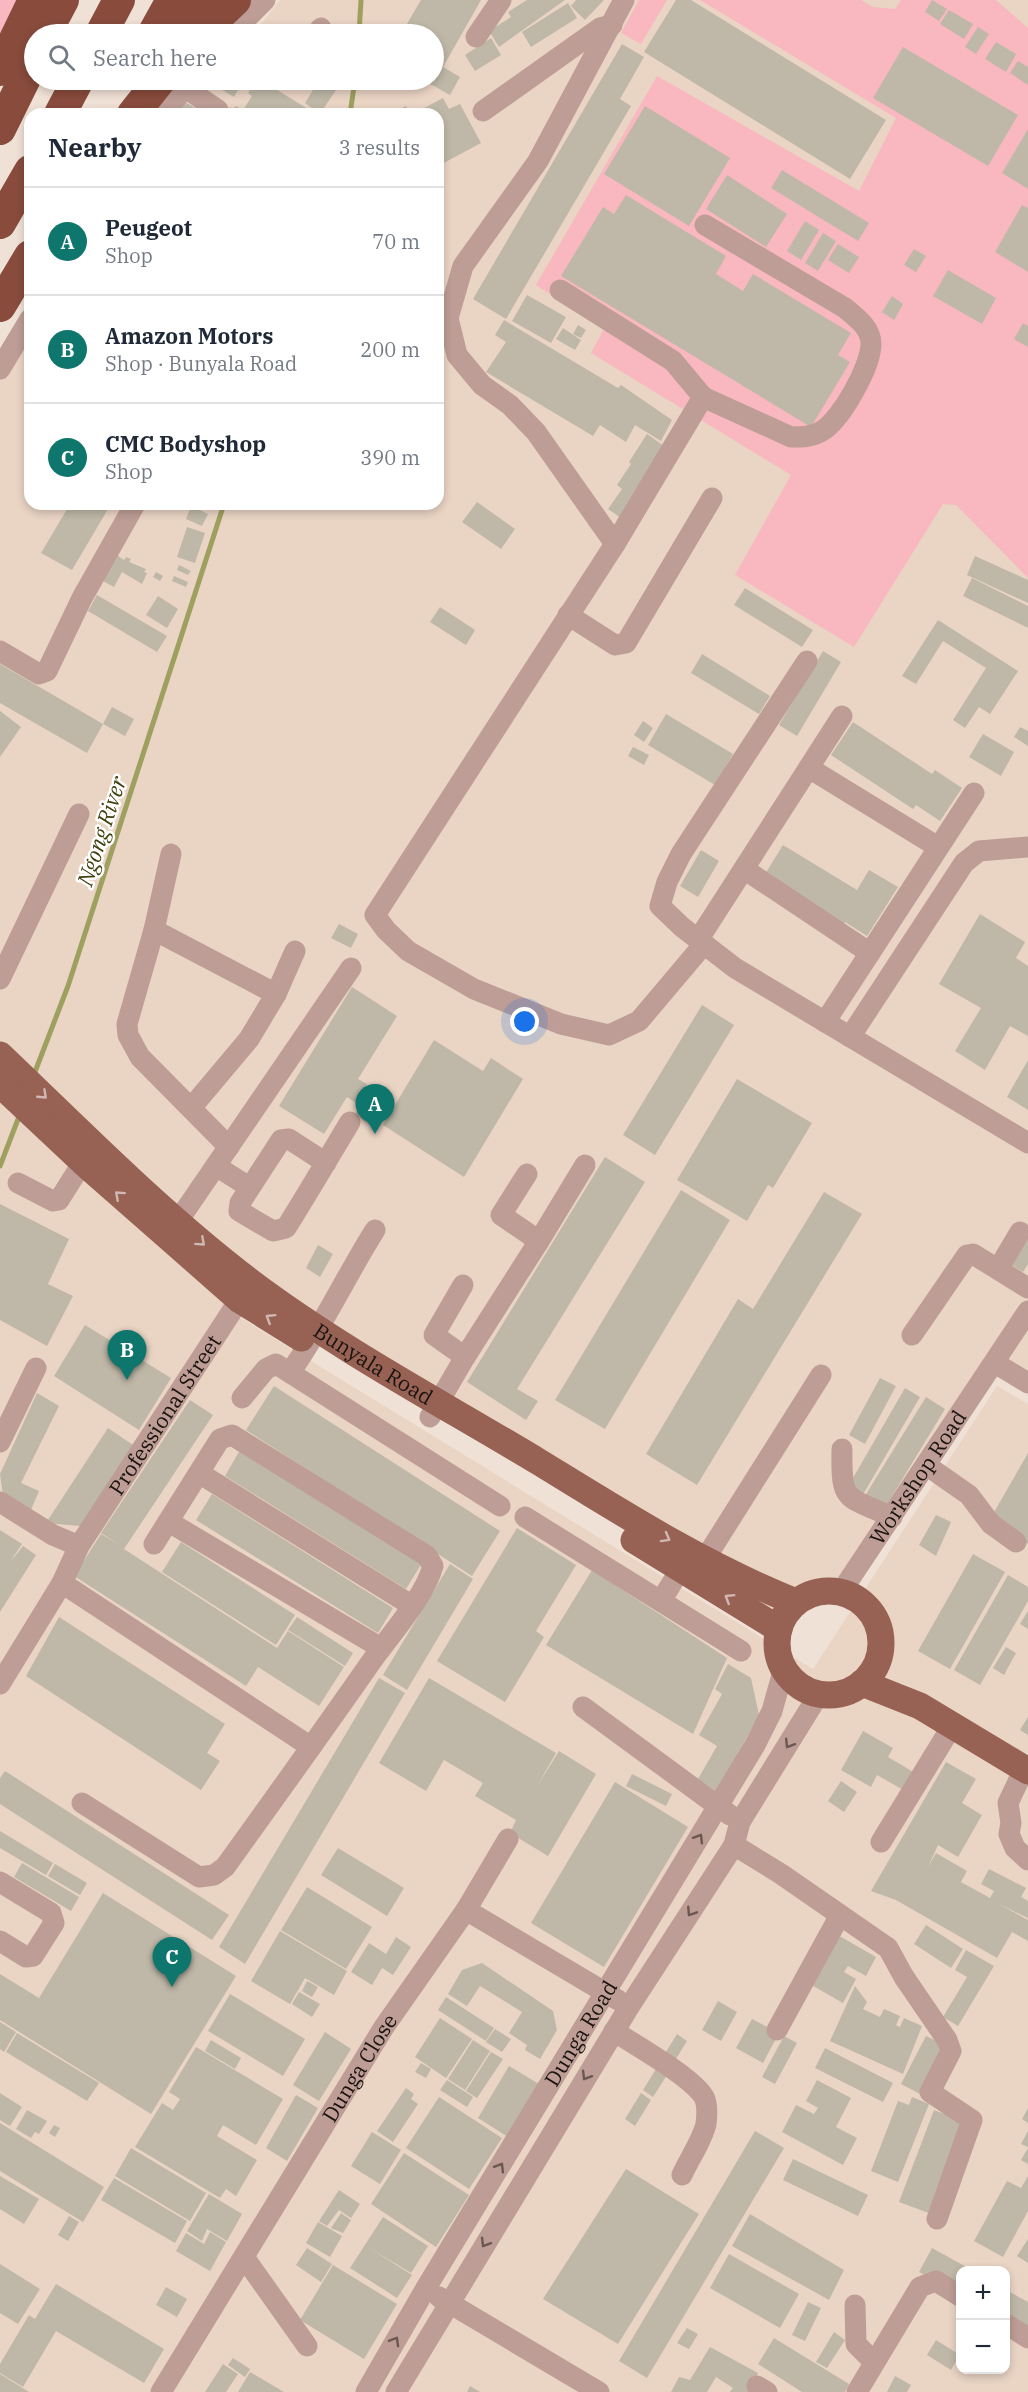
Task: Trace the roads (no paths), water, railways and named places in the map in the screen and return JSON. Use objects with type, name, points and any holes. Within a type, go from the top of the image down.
[{"type":"highway","points":[[28,24],[34,0]]},
{"type":"highway","points":[[51,24],[63,0]]},
{"type":"highway","points":[[106,24],[119,0]]},
{"type":"highway","points":[[159,24],[172,0]]},
{"type":"highway","points":[[182,24],[198,0]]},
{"type":"highway","points":[[210,24],[235,0]]},
{"type":"highway","points":[[0,129],[24,40]]},
{"type":"highway","points":[[0,120],[19,60]]},
{"type":"highway","points":[[63,108],[73,90]]},
{"type":"highway","points":[[120,108],[128,90]]},
{"type":"highway","points":[[123,108],[136,90]]},
{"type":"highway","points":[[142,108],[168,90]]},
{"type":"highway","points":[[0,223],[24,181]]},
{"type":"highway","points":[[0,274],[24,242]]},
{"type":"highway","points":[[0,306],[24,266]]},
{"type":"main road","name":"Bunyala Road","points":[[0,1055],[178,1221],[245,1291]]},
{"type":"main road","name":"Bunyala Road","points":[[0,1084],[83,1162],[245,1291],[435,1410],[634,1520],[779,1629]]},
{"type":"main road","name":"Bunyala Road","points":[[693,1564],[796,1602]]},
{"type":"main road","points":[[825,1591],[841,1592],[859,1601],[873,1615],[880,1634],[880,1654],[873,1670],[862,1683],[849,1691],[834,1695],[819,1694],[798,1685],[784,1668],[777,1649],[779,1629],[785,1614],[796,1602],[809,1594],[825,1591]]},
{"type":"main road","points":[[880,1654],[920,1706]]},
{"type":"main road","points":[[862,1683],[920,1706],[1026,1770]]},
{"type":"street","points":[[241,24],[265,0]]},
{"type":"street","points":[[476,37],[501,0]]},
{"type":"street","points":[[615,544],[536,432],[510,405],[482,385],[457,355],[448,318],[463,266],[538,161],[624,0]]},
{"type":"street","points":[[483,111],[600,28],[612,25]]},
{"type":"street","points":[[166,108],[175,90]]},
{"type":"street","points":[[190,90],[215,108]]},
{"type":"street","points":[[560,290],[673,361],[703,397],[791,437],[805,437],[824,430],[851,397],[868,358],[872,343],[864,324],[845,308],[705,225]]},
{"type":"street","points":[[0,369],[24,329]]},
{"type":"street","points":[[703,397],[615,544],[375,915],[386,930],[408,951],[474,989],[561,1024],[609,1035],[639,1021],[701,942],[744,868],[842,716]]},
{"type":"street","points":[[568,615],[615,645],[626,643],[712,498]]},
{"type":"street","points":[[0,651],[39,674],[47,670],[82,598],[132,510]]},
{"type":"street","points":[[807,661],[729,779],[667,882],[660,906],[735,968],[1028,1143]]},
{"type":"street","points":[[809,768],[938,847]]},
{"type":"street","points":[[825,1022],[974,792]]},
{"type":"street","points":[[0,979],[79,814]]},
{"type":"street","points":[[850,1037],[964,863],[979,851],[1028,847]]},
{"type":"street","points":[[171,854],[154,930],[127,1024],[128,1035],[140,1057],[229,1147]]},
{"type":"street","points":[[744,868],[870,953]]},
{"type":"street","points":[[154,930],[276,994]]},
{"type":"street","points":[[191,1108],[240,1053],[276,994],[295,951]]},
{"type":"street","points":[[178,1221],[351,968]]},
{"type":"street","points":[[326,1162],[289,1139],[281,1140],[240,1203],[239,1211],[273,1231],[286,1228],[326,1162],[350,1122]]},
{"type":"street","points":[[18,1183],[53,1201],[59,1200],[83,1162]]},
{"type":"street","points":[[435,1410],[465,1357],[585,1165]]},
{"type":"street","points":[[216,1166],[249,1188]]},
{"type":"street","points":[[527,1174],[501,1215],[539,1241]]},
{"type":"street","points":[[291,1371],[315,1336],[336,1292],[375,1230]]},
{"type":"street","points":[[998,1269],[1020,1232]]},
{"type":"street","points":[[912,1335],[967,1255],[973,1254],[1028,1288]]},
{"type":"street","points":[[463,1285],[434,1335],[465,1357]]},
{"type":"street","name":"Professional Street","points":[[0,1684],[62,1583],[79,1546],[245,1291]]},
{"type":"street","name":"Workshop Road","points":[[841,1592],[1028,1311]]},
{"type":"street","points":[[995,1363],[1028,1383]]},
{"type":"street","points":[[242,1398],[270,1365],[276,1364],[291,1371],[500,1506]]},
{"type":"street","points":[[0,1442],[36,1368]]},
{"type":"street","points":[[661,1601],[693,1564],[821,1375]]},
{"type":"street","points":[[82,1803],[199,1877],[214,1875],[225,1867],[311,1747],[430,1577],[433,1566],[427,1556],[232,1435],[220,1439],[154,1544]]},
{"type":"street","points":[[842,1449],[844,1491],[850,1497],[891,1517]]},
{"type":"street","points":[[926,1466],[969,1495],[982,1515],[1016,1542]]},
{"type":"street","points":[[199,1473],[411,1605]]},
{"type":"street","points":[[0,1502],[53,1534],[79,1546]]},
{"type":"street","points":[[525,1517],[741,1651]]},
{"type":"street","points":[[169,1522],[381,1648]]},
{"type":"street","points":[[62,1583],[311,1747]]},
{"type":"street","name":"Dunga Road","points":[[366,2392],[426,2288],[718,1807],[772,1711],[784,1668]]},
{"type":"street","name":"Dunga Road","points":[[396,2392],[614,2031],[734,1845],[740,1822],[819,1694]]},
{"type":"street","points":[[583,1707],[740,1822]]},
{"type":"street","points":[[881,1842],[952,1725]]},
{"type":"street","points":[[1026,1770],[1008,1803],[1019,1819],[1011,1842],[1028,1860]]},
{"type":"street","name":"Dunga Close","points":[[161,2392],[384,2027],[466,1910],[508,1839]]},
{"type":"street","points":[[734,1845],[888,1948],[904,1977],[947,2040],[951,2051],[930,2092],[972,2120],[937,2219]]},
{"type":"street","points":[[0,1882],[51,1913],[54,1923],[33,1956],[26,1957],[0,1941]]},
{"type":"street","points":[[466,1910],[629,2007]]},
{"type":"street","points":[[777,2030],[840,1915]]},
{"type":"street","points":[[614,2031],[681,2076],[697,2088],[705,2098],[707,2108],[705,2126],[682,2175]]},
{"type":"street","points":[[244,2257],[307,2346]]},
{"type":"street","points":[[857,2392],[921,2287],[936,2281],[956,2294]]},
{"type":"street","points":[[426,2288],[599,2392]]},
{"type":"street","points":[[855,2305],[856,2344],[874,2362]]},
{"type":"street","points":[[1010,2327],[1028,2338]]},
{"type":"waterway","name":"Ngong River","points":[[360,24],[361,0]]},
{"type":"waterway","name":"Ngong River","points":[[351,108],[354,90]]},
{"type":"waterway","name":"Ngong River","points":[[33,1077],[68,986],[222,510]]},
{"type":"waterway","name":"Ngong River","points":[[0,1166],[20,1114]]},
{"type":"place","name":"Peugeot","points":[[375,1134]]},
{"type":"place","name":"Amazon Motors","points":[[127,1380]]},
{"type":"place","name":"CMC Bodyshop","points":[[172,1987]]}]
